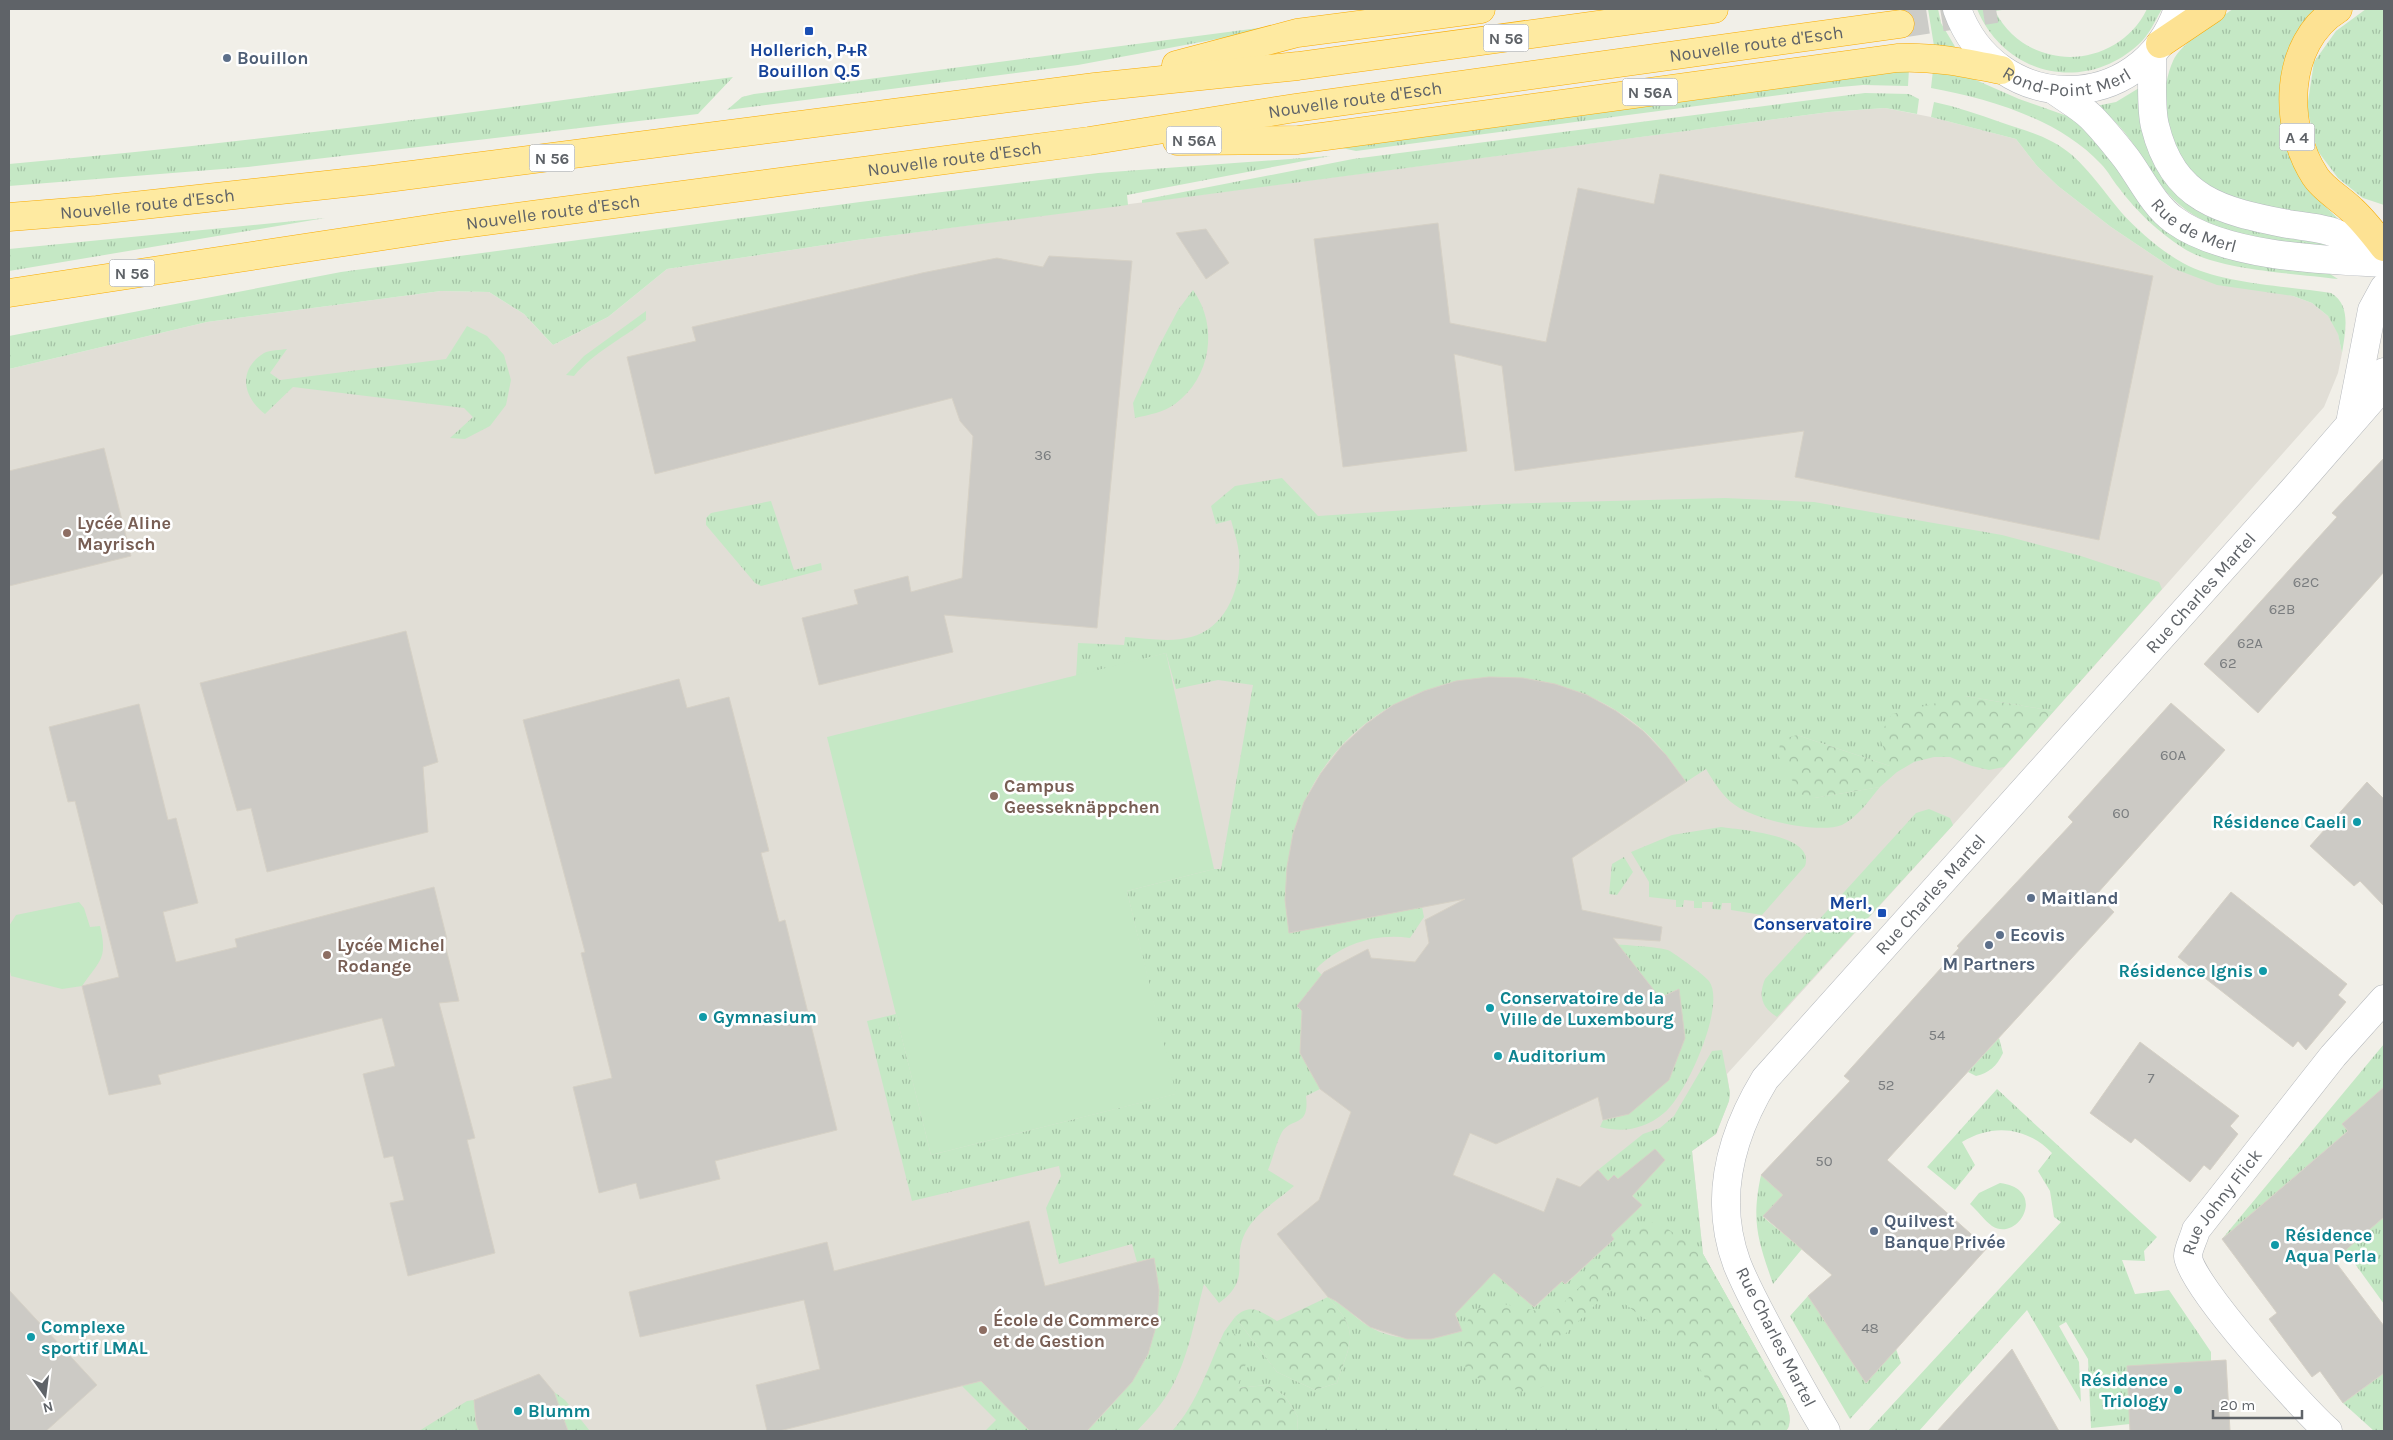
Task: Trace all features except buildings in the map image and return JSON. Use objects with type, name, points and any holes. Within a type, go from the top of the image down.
[{"type":"highway","name":"N 56","points":[[1095,87],[1297,33],[1481,9]]},
{"type":"highway","name":"Nouvelle route d'Esch","points":[[9,217],[107,209],[372,180],[1095,87],[1298,66],[1714,9]]},
{"type":"highway","points":[[2156,49],[2212,9]]},
{"type":"highway","name":"A 4","points":[[2338,9],[2310,36],[2296,71],[2292,108],[2299,144],[2316,178],[2354,211],[2384,247]]},
{"type":"highway","name":"Nouvelle route d'Esch","points":[[9,293],[449,226],[1089,141],[1295,108],[1900,24]]},
{"type":"highway","name":"N 56A","points":[[1089,141],[1298,140],[1921,56],[2001,70]]},
{"type":"street","name":"Rond-Point Merl","points":[[1957,9],[1972,41],[2001,70],[2018,79],[2054,90],[2076,90],[2097,87],[2130,72],[2156,49],[2173,23],[2178,9]]},
{"type":"street","name":"Rue de Merl","points":[[2156,49],[2154,124],[2162,151],[2177,177],[2198,196],[2220,208],[2248,216],[2329,231],[2384,257]]},
{"type":"street","name":"Rue de Merl","points":[[2054,90],[2090,116],[2127,159],[2143,185],[2174,220],[2211,241],[2322,260],[2384,262]]},
{"type":"street","name":"Rue Charles Martel","points":[[2351,422],[2372,310],[2384,288]]},
{"type":"street","name":"Rue Charles Martel","points":[[1826,1431],[1749,1292],[1737,1262],[1729,1232],[1726,1200],[1729,1167],[1736,1136],[1748,1107],[1765,1079],[2293,490],[2372,399],[2384,372]]},
{"type":"street","name":"Rue Johny Flick","points":[[2328,1431],[2309,1414],[2219,1309],[2195,1276],[2188,1256],[2196,1230],[2333,1056],[2384,999]]},
{"type":"shaded area","name":"Campus Geesseknäppchen","points":[[1885,108],[1931,117],[2016,139],[2037,166],[2058,186],[2111,227],[2172,268],[2293,296],[2312,303],[2328,316],[2338,333],[2342,353],[2338,373],[2324,407],[1953,825],[1727,1074],[1730,1093],[1729,1101],[1716,1134],[1692,1151],[1703,1254],[1785,1400],[1790,1416],[1789,1427],[1786,1431],[9,1431],[9,369],[207,322],[441,291],[489,292],[524,314],[553,345],[608,317],[667,269],[857,240],[1829,112]]},
{"type":"green space","points":[[1928,9],[1938,9],[1941,23],[1957,50],[1934,46]]},
{"type":"green space","points":[[1977,9],[2009,9],[1995,11],[2009,32],[2028,46],[2049,54],[2072,57],[2094,53],[2115,44],[2133,29],[2147,9],[2162,9],[2143,40],[2118,60],[2095,69],[2071,73],[2048,70],[2026,63],[2007,50],[1990,32]]},
{"type":"green space","points":[[2233,9],[2319,9],[2301,29],[2290,50],[2284,70],[2280,109],[2287,148],[2295,166],[2309,189],[2339,220],[2276,211],[2230,199],[2200,183],[2187,169],[2177,153],[2170,136],[2165,98],[2167,79],[2173,61],[2183,47],[2191,40]]},
{"type":"green space","points":[[2366,9],[2384,9],[2384,205],[2363,198],[2338,178],[2317,150],[2307,108],[2314,62],[2336,31]]},
{"type":"green space","points":[[1319,20],[1078,65],[727,110],[742,97],[754,94]]},
{"type":"green space","points":[[1909,69],[1908,86],[1863,85],[1840,87],[1356,151],[1332,146]]},
{"type":"green space","points":[[1933,70],[1969,77],[2019,99],[2070,117],[2087,127],[2139,195],[2338,279],[2258,270],[2216,262],[2198,256],[2183,248],[2148,221],[2126,197],[2101,164],[2084,148],[2044,123],[2022,113],[1977,98],[1931,88]]},
{"type":"green space","points":[[733,77],[698,114],[248,167],[9,186],[9,164],[281,136]]},
{"type":"green space","points":[[2144,85],[2154,160],[2328,243],[2328,246],[2324,249],[2234,233],[2194,215],[2176,202],[2160,184],[2125,133],[2096,106],[2116,102]]},
{"type":"green space","points":[[1865,93],[1909,94],[1919,99],[1917,114],[1885,108],[1829,112],[1142,203],[1142,200],[1353,159]]},
{"type":"green space","points":[[1934,102],[2028,131],[2064,148],[2085,168],[2135,226],[2150,240],[2183,263],[2216,276],[2235,280],[2331,293],[2338,298],[2342,305],[2346,320],[2342,353],[2338,334],[2328,316],[2312,303],[2293,296],[2217,285],[2172,268],[2111,227],[2058,186],[2037,166],[2016,139],[1931,117]]},
{"type":"green space","points":[[1330,156],[1127,195],[1128,205],[857,240],[667,269],[608,317],[553,345],[524,314],[489,292],[441,291],[207,322],[9,369],[9,336],[341,272],[860,202],[1098,173]]},
{"type":"green space","points":[[325,218],[9,271],[9,249]]},
{"type":"green space","points":[[1193,290],[1201,304],[1206,319],[1208,335],[1207,351],[1197,380],[1187,393],[1171,407],[1135,418],[1133,403],[1178,310]]},
{"type":"green space","points":[[646,311],[646,320],[590,360],[574,376],[566,375],[584,356]]},
{"type":"green space","points":[[467,326],[487,336],[504,355],[511,380],[506,405],[490,426],[465,439],[450,438],[473,417],[464,408],[293,387],[265,414],[252,400],[248,392],[246,384],[250,367],[255,360],[266,352],[287,349],[270,373],[280,380],[446,359]]},
{"type":"green space","points":[[1282,478],[1318,516],[1498,504],[1725,498],[1814,502],[2002,535],[2081,556],[2159,582],[2162,589],[2054,711],[1965,696],[1890,766],[1797,735],[1814,798],[1880,787],[1853,818],[1842,825],[1832,827],[1803,827],[1744,811],[1726,797],[1706,769],[1686,782],[1661,748],[1643,730],[1600,701],[1553,684],[1504,678],[1455,682],[1408,698],[1366,723],[1331,758],[1304,803],[1298,819],[1293,835],[1288,867],[1289,933],[1422,907],[1424,917],[1410,938],[1384,937],[1359,942],[1336,953],[1316,969],[1322,975],[1302,1011],[1320,1089],[1306,1096],[1303,1117],[1286,1127],[1282,1132],[1268,1170],[1294,1186],[1263,1211],[1248,1228],[1242,1239],[1240,1249],[1239,1276],[1230,1294],[1219,1303],[1204,1284],[1185,1356],[1174,1383],[1157,1409],[1137,1431],[1087,1431],[1123,1392],[1147,1354],[1154,1334],[1157,1312],[1154,1258],[1137,1262],[1132,1244],[1059,1264],[1046,1208],[1061,1176],[1059,1166],[912,1201],[867,1021],[896,1014],[931,1155],[1175,1094],[1127,891],[1214,869],[1221,869],[1253,685],[1218,680],[1176,689],[1166,653],[1076,677],[1078,643],[1124,645],[1125,637],[1166,640],[1183,639],[1203,632],[1214,625],[1229,604],[1234,592],[1238,580],[1239,554],[1231,520],[1216,524],[1211,506],[1235,486]]},
{"type":"green space","points":[[771,501],[794,570],[821,563],[822,570],[761,586],[755,583],[706,525],[706,518],[711,513]]},
{"type":"green space","points":[[1166,653],[1214,869],[1127,891],[1176,1094],[931,1155],[827,737]]},
{"type":"green space","points":[[1965,696],[2054,711],[2004,767],[1989,770],[1972,766],[1950,757],[1934,757],[1914,762],[1897,772],[1880,787],[1814,798],[1800,794],[1779,757],[1780,740],[1797,735],[1890,766],[1879,736],[1892,714]]},
{"type":"green space","points":[[1929,809],[1950,818],[1953,825],[1777,1017],[1768,1010],[1763,1001],[1762,991],[1765,979],[1916,813]]},
{"type":"green space","points":[[1721,827],[1760,832],[1789,841],[1799,847],[1805,856],[1805,866],[1762,915],[1731,910],[1731,903],[1722,903],[1721,910],[1712,909],[1713,902],[1702,902],[1702,908],[1694,908],[1694,901],[1684,900],[1683,907],[1676,907],[1676,900],[1649,897],[1649,882],[1631,852],[1672,835]]},
{"type":"green space","points":[[1624,857],[1633,872],[1617,895],[1609,894],[1612,864]]},
{"type":"green space","points":[[79,902],[84,908],[90,927],[100,926],[103,946],[101,959],[82,986],[62,989],[11,976],[9,967],[9,926],[16,915]]},
{"type":"green space","points":[[1602,943],[1670,951],[1706,978],[1713,993],[1713,1010],[1708,1029],[1692,1071],[1682,1089],[1673,1104],[1664,1113],[1649,1123],[1634,1128],[1617,1130],[1600,1127],[1603,1120],[1629,1113],[1678,989],[1660,998],[1637,969],[1600,953]]},
{"type":"green space","points":[[1999,1038],[2003,1053],[1998,1062],[1989,1071],[1976,1076],[1968,1072]]},
{"type":"green space","points":[[2384,1044],[2384,1089],[2342,1124],[2348,1131],[2222,1239]]},
{"type":"green space","points":[[1722,1050],[1730,1093],[1729,1101],[1716,1134],[1692,1151],[1703,1254],[1785,1400],[1790,1420],[1786,1431],[1297,1431],[1298,1417],[1285,1396],[1267,1385],[1237,1388],[1224,1332],[1235,1317],[1277,1372],[1315,1390],[1337,1383],[1349,1346],[1349,1329],[1345,1320],[1328,1297],[1339,1303],[1368,1326],[1391,1336],[1426,1338],[1462,1331],[1429,1256],[1496,1262],[1514,1290],[1535,1307],[1562,1281],[1566,1284],[1614,1239],[1611,1235],[1641,1205],[1614,1175],[1608,1181],[1598,1170],[1643,1134],[1660,1128],[1674,1116],[1712,1051]]},
{"type":"green space","points":[[1997,1089],[2157,1237],[2144,1251],[2145,1261],[2122,1260],[2135,1294],[2169,1290],[2211,1352],[2211,1361],[2130,1424],[2091,1428],[2088,1359],[2066,1322],[2059,1326],[2079,1362],[2081,1402],[2027,1310],[1919,1431],[1868,1431],[2061,1222],[2054,1217],[2050,1191],[2038,1171],[2052,1153],[2042,1144],[2021,1133],[1998,1130],[1974,1136],[1962,1142],[1975,1165],[1955,1190],[1927,1167]]},
{"type":"green space","points":[[1761,1175],[1783,1195],[1763,1217],[1802,1249],[1773,1284],[1763,1255],[1756,1219]]},
{"type":"green space","points":[[2000,1183],[2015,1187],[2023,1195],[2026,1204],[2024,1213],[2019,1221],[2011,1227],[2002,1229],[1992,1226],[1970,1204],[1979,1193]]},
{"type":"green space","points":[[2384,1217],[2384,1304],[2345,1250]]},
{"type":"green space","points":[[1647,1221],[1665,1227],[1703,1254],[1785,1400],[1790,1420],[1786,1431],[1717,1431],[1719,1403],[1693,1356],[1625,1304],[1618,1283],[1565,1334],[1557,1337],[1538,1335],[1549,1372],[1544,1386],[1528,1393],[1480,1379],[1468,1373],[1462,1358],[1462,1331],[1473,1311],[1494,1302],[1552,1314]]},
{"type":"green space","points":[[1808,1296],[1866,1383],[1896,1349],[1901,1363],[1850,1419],[1790,1316]]},
{"type":"green space","points":[[1328,1297],[1345,1320],[1349,1329],[1349,1346],[1337,1383],[1315,1390],[1277,1372],[1235,1317],[1241,1312],[1251,1309],[1277,1321]]},
{"type":"green space","points":[[1224,1332],[1235,1334],[1248,1358],[1237,1388],[1267,1385],[1285,1396],[1298,1417],[1297,1431],[1172,1431],[1189,1409],[1208,1371]]},
{"type":"green space","points":[[2384,1373],[2384,1431],[2374,1431],[2343,1403]]},
{"type":"green space","points":[[981,1381],[1030,1431],[985,1431],[996,1420],[962,1386]]},
{"type":"green space","points":[[554,1392],[565,1400],[590,1431],[568,1431]]},
{"type":"green space","points":[[474,1400],[476,1422],[479,1431],[419,1431],[467,1401]]},
{"type":"tunnel","points":[[1900,24],[1996,9]]},
{"type":"place","name":"Hollerich, P+R Bouillon Q.5","points":[[809,31]]},
{"type":"place","name":"Bouillon","points":[[227,58]]},
{"type":"place","name":"Lycée Aline Mayrisch","points":[[67,533]]},
{"type":"place","name":"Campus Geesseknäppchen","points":[[994,796]]},
{"type":"place","name":"Résidence Caeli","points":[[2357,822]]},
{"type":"place","name":"Maitland","points":[[2031,898]]},
{"type":"place","name":"Merl, Conservatoire","points":[[1882,913]]},
{"type":"place","name":"Ecovis","points":[[2000,935]]},
{"type":"place","name":"M Partners","points":[[1989,945]]},
{"type":"place","name":"Lycée Michel Rodange","points":[[327,955]]},
{"type":"place","name":"Résidence Ignis","points":[[2263,971]]},
{"type":"place","name":"Conservatoire de la Ville de Luxembourg","points":[[1490,1008]]},
{"type":"place","name":"Gymnasium","points":[[703,1017]]},
{"type":"place","name":"Auditorium","points":[[1498,1056]]},
{"type":"place","name":"Quilvest Banque Privée","points":[[1874,1231]]},
{"type":"place","name":"Résidence Aqua Perla","points":[[2275,1245]]},
{"type":"place","name":"École de Commerce et de Gestion","points":[[983,1330]]},
{"type":"place","name":"Complexe sportif LMAL","points":[[31,1337]]},
{"type":"place","name":"Résidence Triology","points":[[2178,1390]]},
{"type":"place","name":"Blumm","points":[[518,1411]]}]
